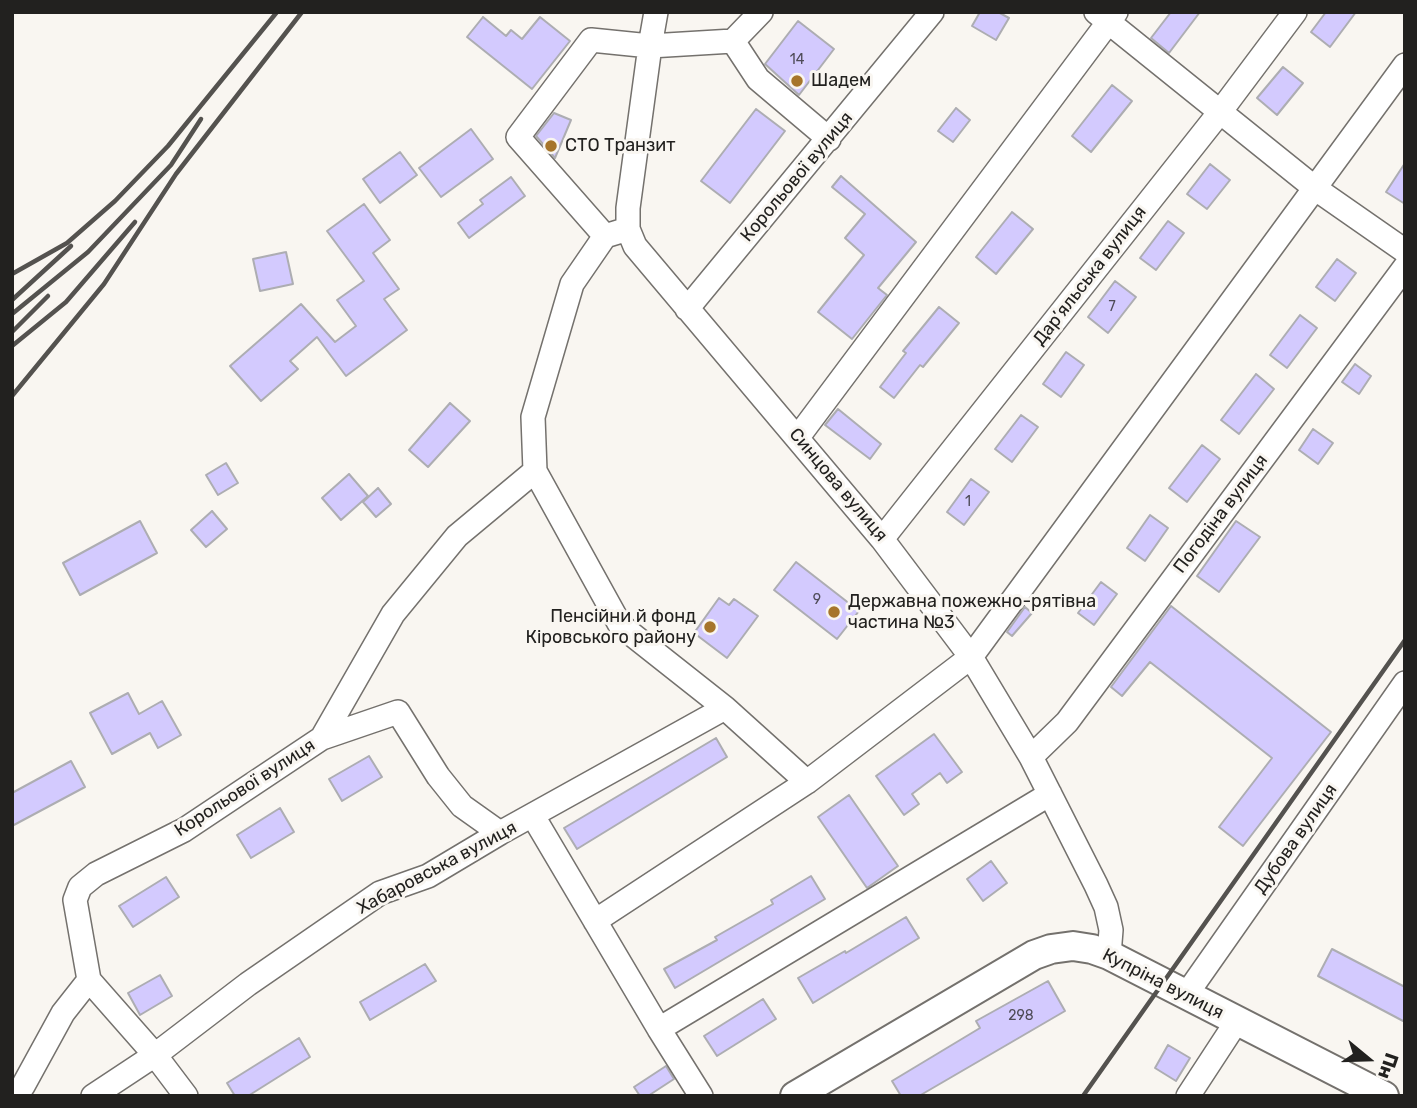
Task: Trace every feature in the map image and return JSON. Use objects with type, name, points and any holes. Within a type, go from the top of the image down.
[{"type":"main road","name":"Купріна вулиця","points":[[795,1096],[1034,955],[1073,946],[1109,955],[1384,1096]]},
{"type":"street","points":[[656,12],[631,181],[628,229],[605,236],[572,284],[533,417],[535,471],[620,625],[725,708],[807,782]]},
{"type":"street","points":[[605,236],[518,137],[590,40],[650,46],[733,41],[761,12]]},
{"type":"street","name":"Корольової вулиця","points":[[687,309],[932,12]]},
{"type":"street","name":"Дар’яльська вулиця","points":[[883,538],[1220,112],[1295,12]]},
{"type":"street","points":[[798,437],[1107,16],[1316,189],[1405,251]]},
{"type":"street","points":[[733,41],[758,79],[829,139]]},
{"type":"street","points":[[595,921],[807,782],[971,657],[1405,65]]},
{"type":"street","name":"Синцова вулиця","points":[[628,229],[635,246],[883,538],[971,657],[1031,757],[1106,907],[1111,930],[1109,955]]},
{"type":"street","name":"Погодіна вулиця","points":[[1031,757],[1067,722],[1405,267]]},
{"type":"street","name":"Корольової вулиця","points":[[89,979],[75,900],[80,887],[96,874],[184,830],[321,738],[393,614],[457,536],[535,471]]},
{"type":"street","name":"Дубова вулиця","points":[[1186,995],[1405,683]]},
{"type":"street","name":"Хабаровська вулиця","points":[[93,1096],[155,1055],[248,984],[380,893],[428,876],[725,708]]},
{"type":"street","points":[[321,738],[398,712],[438,776],[461,806],[500,833]]},
{"type":"street","points":[[659,1029],[1050,794]]},
{"type":"street","points":[[533,816],[701,1096]]},
{"type":"street","points":[[15,1096],[63,1013],[89,979],[155,1055],[186,1096]]},
{"type":"street","points":[[1188,1096],[1237,1021]]},
{"type":"building","points":[[980,12],[998,12],[1009,18],[996,40],[972,26]]},
{"type":"building","points":[[1171,12],[1200,12],[1169,53],[1151,38]]},
{"type":"building","points":[[1326,12],[1356,12],[1330,47],[1311,32]]},
{"type":"building","points":[[483,17],[506,36],[511,30],[522,39],[540,17],[570,41],[532,89],[467,37]]},
{"type":"building","points":[[798,21],[834,49],[799,95],[765,64]]},
{"type":"building","points":[[1283,67],[1303,83],[1277,115],[1257,98]]},
{"type":"building","points":[[1112,85],[1132,101],[1091,152],[1072,136]]},
{"type":"building","points":[[956,108],[970,120],[953,142],[938,131]]},
{"type":"building","points":[[756,109],[785,131],[730,203],[701,181]]},
{"type":"building","points":[[554,113],[571,120],[555,158],[536,136]]},
{"type":"building","points":[[471,129],[493,159],[441,197],[419,168]]},
{"type":"building","points":[[400,152],[417,175],[380,203],[363,179]]},
{"type":"building","points":[[1405,163],[1405,204],[1386,192]]},
{"type":"building","points":[[1210,164],[1230,180],[1207,209],[1187,194]]},
{"type":"building","points":[[841,176],[916,242],[878,288],[887,295],[852,339],[818,312],[864,255],[845,238],[865,214],[832,187]]},
{"type":"building","points":[[511,177],[525,196],[469,238],[458,223],[483,204],[480,200]]},
{"type":"building","points":[[364,204],[390,240],[373,253],[399,289],[384,299],[407,330],[346,376],[317,337],[290,361],[298,369],[261,401],[230,366],[301,304],[335,342],[356,326],[337,300],[364,281],[327,231]]},
{"type":"building","points":[[1012,212],[1033,229],[996,274],[976,257]]},
{"type":"building","points":[[1168,221],[1184,233],[1156,270],[1140,258]]},
{"type":"building","points":[[286,252],[293,284],[260,291],[253,259]]},
{"type":"building","points":[[1337,259],[1356,273],[1335,301],[1316,287]]},
{"type":"building","points":[[1115,281],[1136,297],[1108,333],[1088,317]]},
{"type":"building","points":[[939,307],[959,323],[894,398],[880,387],[906,353],[903,351]]},
{"type":"building","points":[[1300,315],[1317,328],[1287,368],[1270,355]]},
{"type":"building","points":[[1066,352],[1084,365],[1061,397],[1043,384]]},
{"type":"building","points":[[1355,364],[1371,376],[1359,394],[1342,382]]},
{"type":"building","points":[[1256,374],[1274,389],[1239,434],[1221,420]]},
{"type":"building","points":[[450,403],[470,421],[428,467],[409,450]]},
{"type":"building","points":[[838,409],[881,444],[870,459],[825,425]]},
{"type":"building","points":[[1021,415],[1038,427],[1012,462],[995,449]]},
{"type":"building","points":[[1313,429],[1333,443],[1318,464],[1299,450]]},
{"type":"building","points":[[1202,445],[1220,459],[1187,502],[1169,488]]},
{"type":"building","points":[[226,463],[238,483],[218,495],[206,475]]},
{"type":"building","points":[[349,474],[368,496],[341,520],[322,498]]},
{"type":"building","points":[[971,479],[989,492],[964,525],[947,512]]},
{"type":"building","points":[[378,488],[391,504],[376,517],[363,502]]},
{"type":"building","points":[[212,511],[227,529],[206,547],[191,530]]},
{"type":"building","points":[[1150,515],[1168,528],[1145,561],[1127,548]]},
{"type":"building","points":[[140,521],[157,553],[80,595],[63,563]]},
{"type":"building","points":[[1236,521],[1260,537],[1219,592],[1197,576]]},
{"type":"building","points":[[796,562],[859,611],[837,639],[774,590]]},
{"type":"building","points":[[1101,582],[1117,594],[1094,625],[1078,613]]},
{"type":"building","points":[[719,598],[729,605],[734,599],[758,616],[727,658],[694,633]]},
{"type":"building","points":[[1171,606],[1331,732],[1243,846],[1219,827],[1272,758],[1150,662],[1122,696],[1111,687]]},
{"type":"building","points":[[1025,607],[1032,613],[1012,636],[1007,632]]},
{"type":"building","points":[[128,693],[139,714],[162,701],[181,735],[158,748],[150,733],[112,754],[90,713]]},
{"type":"building","points":[[934,734],[962,772],[947,783],[940,773],[912,794],[919,804],[904,815],[876,776]]},
{"type":"building","points":[[716,738],[727,757],[577,849],[564,828]]},
{"type":"building","points":[[369,756],[382,777],[342,801],[329,779]]},
{"type":"building","points":[[71,761],[85,787],[12,826],[12,793]]},
{"type":"building","points":[[849,795],[898,866],[867,888],[818,817]]},
{"type":"building","points":[[280,808],[294,832],[251,858],[237,835]]},
{"type":"building","points":[[991,861],[1007,883],[983,901],[967,879]]},
{"type":"building","points":[[811,876],[825,899],[675,988],[664,969],[717,940],[715,937],[773,904],[771,900]]},
{"type":"building","points":[[166,877],[179,897],[133,927],[119,906]]},
{"type":"building","points":[[906,917],[919,938],[813,1003],[798,978]]},
{"type":"building","points":[[1332,949],[1405,987],[1405,1022],[1318,976]]},
{"type":"building","points":[[425,964],[436,981],[370,1020],[360,1002]]},
{"type":"building","points":[[160,975],[172,996],[140,1015],[128,993]]},
{"type":"building","points":[[1048,981],[1065,1011],[919,1096],[901,1096],[892,1081],[980,1028],[976,1021]]},
{"type":"building","points":[[763,999],[776,1019],[717,1056],[704,1036]]},
{"type":"building","points":[[299,1038],[310,1057],[248,1096],[235,1096],[227,1083]]},
{"type":"building","points":[[1168,1045],[1190,1058],[1176,1081],[1155,1068]]},
{"type":"building","points":[[666,1066],[674,1079],[648,1096],[640,1096],[634,1087]]},
{"type":"railway","points":[[12,274],[67,243],[115,201],[168,146],[277,12]]},
{"type":"railway","points":[[12,396],[104,284],[176,174],[302,12]]},
{"type":"railway","points":[[12,314],[88,252],[171,165],[201,119]]},
{"type":"railway","points":[[12,346],[66,302],[135,222]]},
{"type":"railway","points":[[12,300],[71,246]]},
{"type":"railway","points":[[12,332],[48,296]]},
{"type":"railway","points":[[1083,1096],[1405,640]]},
{"type":"place","name":"Шадем","points":[[797,81]]},
{"type":"place","name":"СТО Транзит","points":[[551,146]]},
{"type":"place","name":"Державна пожежно-рятівна частина №3","points":[[834,612]]},
{"type":"place","name":"Пенсійни й фонд Кіровського району","points":[[710,627]]}]
